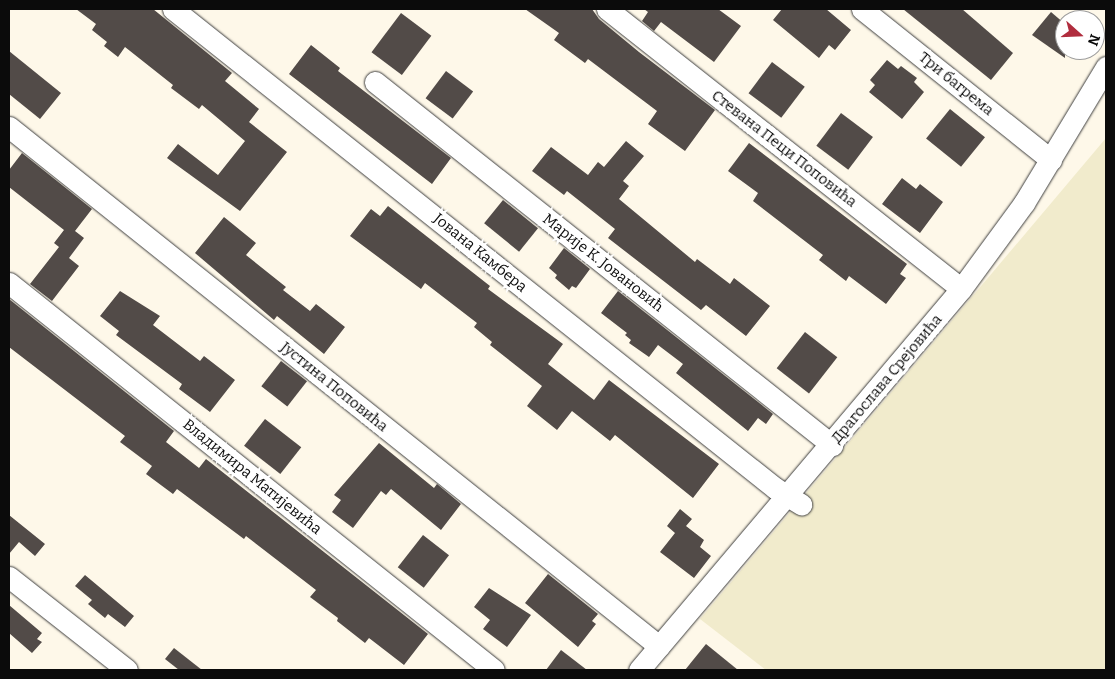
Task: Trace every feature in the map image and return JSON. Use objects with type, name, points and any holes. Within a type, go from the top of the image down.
[{"type":"street","name":"Јована Камбера","points":[[173,9],[794,501]]},
{"type":"street","name":"Стевана Пеци Поповића","points":[[607,9],[961,289]]},
{"type":"street","name":"Три багрема","points":[[862,9],[1051,160]]},
{"type":"street","name":"Драгослава Срејовића","points":[[644,669],[659,646],[794,501],[832,445],[961,289],[1024,203],[1106,67]]},
{"type":"street","name":"Марије К. Јовановић","points":[[375,82],[832,445]]},
{"type":"street","name":"Јустина Поповића","points":[[9,127],[659,646]]},
{"type":"street","name":"Владимира Матијевића","points":[[9,283],[494,670]]},
{"type":"street","points":[[9,576],[127,670]]},
{"type":"shaded area","points":[[1106,138],[1106,670],[766,670],[700,619]]},
{"type":"building","points":[[76,9],[153,9],[232,73],[225,81],[259,109],[249,122],[287,152],[240,211],[167,158],[178,144],[218,175],[245,141],[202,105],[199,109],[171,88],[173,85],[125,47],[118,57],[104,46],[107,42],[92,30],[96,24]]},
{"type":"building","points":[[525,9],[592,9],[599,19],[639,52],[715,110],[685,151],[648,124],[657,111],[588,59],[585,63],[554,40],[559,33]]},
{"type":"building","points":[[644,9],[718,9],[741,26],[714,62],[661,22],[654,31],[642,21],[648,12]]},
{"type":"building","points":[[782,9],[826,9],[851,30],[835,50],[829,45],[819,58],[773,20]]},
{"type":"building","points":[[903,9],[962,9],[1013,53],[991,80]]},
{"type":"building","points":[[1051,12],[1055,15],[1055,51],[1032,35]]},
{"type":"building","points":[[401,13],[431,36],[402,75],[372,52]]},
{"type":"building","points":[[311,45],[340,68],[338,71],[451,158],[432,184],[289,74]]},
{"type":"building","points":[[9,51],[61,93],[40,119],[9,94]]},
{"type":"building","points":[[887,60],[898,69],[901,66],[917,78],[914,82],[924,92],[902,119],[869,92],[875,85],[870,80]]},
{"type":"building","points":[[772,62],[805,87],[781,118],[749,93]]},
{"type":"building","points":[[446,71],[473,91],[453,119],[426,98]]},
{"type":"building","points":[[950,109],[985,137],[961,167],[926,139]]},
{"type":"building","points":[[841,113],[873,137],[848,170],[816,146]]},
{"type":"building","points":[[626,141],[644,156],[623,181],[629,186],[619,199],[695,262],[697,259],[730,284],[734,278],[770,306],[746,336],[706,305],[701,310],[608,238],[615,229],[567,191],[564,195],[532,171],[551,147],[588,175],[598,162],[604,167]]},
{"type":"building","points":[[749,143],[907,264],[900,274],[906,278],[886,304],[849,276],[846,281],[819,260],[823,255],[753,201],[758,193],[728,171]]},
{"type":"building","points":[[22,153],[92,209],[75,231],[84,238],[69,258],[79,266],[52,301],[30,284],[59,247],[54,243],[64,230],[9,187],[9,170]]},
{"type":"building","points":[[902,178],[916,189],[920,184],[943,202],[920,233],[882,204]]},
{"type":"building","points":[[503,200],[538,228],[519,252],[484,223]]},
{"type":"building","points":[[388,206],[490,286],[488,289],[563,344],[548,364],[594,400],[609,380],[719,464],[693,498],[615,435],[610,441],[572,411],[557,430],[527,406],[542,386],[490,345],[492,342],[474,327],[477,323],[425,283],[421,289],[350,236],[371,209],[380,216]]},
{"type":"building","points":[[224,217],[256,243],[246,255],[286,287],[283,290],[310,311],[316,304],[345,327],[324,354],[277,316],[274,320],[195,253]]},
{"type":"building","points":[[564,248],[590,269],[576,288],[572,286],[569,290],[555,278],[557,275],[549,268]]},
{"type":"building","points":[[120,291],[160,316],[153,325],[200,361],[204,356],[235,380],[210,412],[179,389],[182,384],[116,335],[119,331],[100,316]]},
{"type":"building","points":[[618,291],[773,414],[766,424],[758,418],[748,431],[676,373],[683,364],[658,345],[649,357],[629,343],[631,340],[625,335],[627,333],[601,313]]},
{"type":"building","points":[[9,299],[174,431],[166,442],[199,468],[206,459],[428,634],[404,665],[369,638],[365,643],[337,621],[338,618],[310,597],[316,590],[246,536],[244,539],[177,489],[173,494],[146,474],[152,466],[120,442],[125,436],[9,347]]},
{"type":"building","points":[[805,332],[837,357],[809,393],[777,368]]},
{"type":"building","points":[[281,361],[307,381],[287,407],[261,386]]},
{"type":"building","points":[[265,419],[301,447],[280,474],[244,446]]},
{"type":"building","points":[[379,443],[434,488],[437,484],[461,504],[441,530],[391,489],[386,495],[381,491],[353,528],[332,512],[341,500],[334,495]]},
{"type":"building","points":[[680,509],[692,519],[686,526],[704,540],[700,547],[711,556],[694,578],[660,552],[675,533],[667,526]]},
{"type":"building","points":[[9,515],[45,544],[35,556],[19,542],[9,554]]},
{"type":"building","points":[[423,535],[449,555],[424,588],[398,567]]},
{"type":"building","points":[[548,574],[598,614],[592,621],[596,624],[578,647],[525,603]]},
{"type":"building","points":[[85,575],[134,616],[125,627],[108,614],[105,618],[88,604],[92,600],[75,586]]},
{"type":"building","points":[[489,588],[531,615],[507,647],[483,629],[490,620],[474,607]]},
{"type":"building","points":[[9,605],[42,633],[37,639],[42,642],[32,653],[9,633]]},
{"type":"building","points":[[706,644],[738,670],[685,670]]},
{"type":"building","points":[[174,648],[202,670],[179,670],[165,659]]},
{"type":"building","points":[[561,650],[587,670],[546,670]]}]
